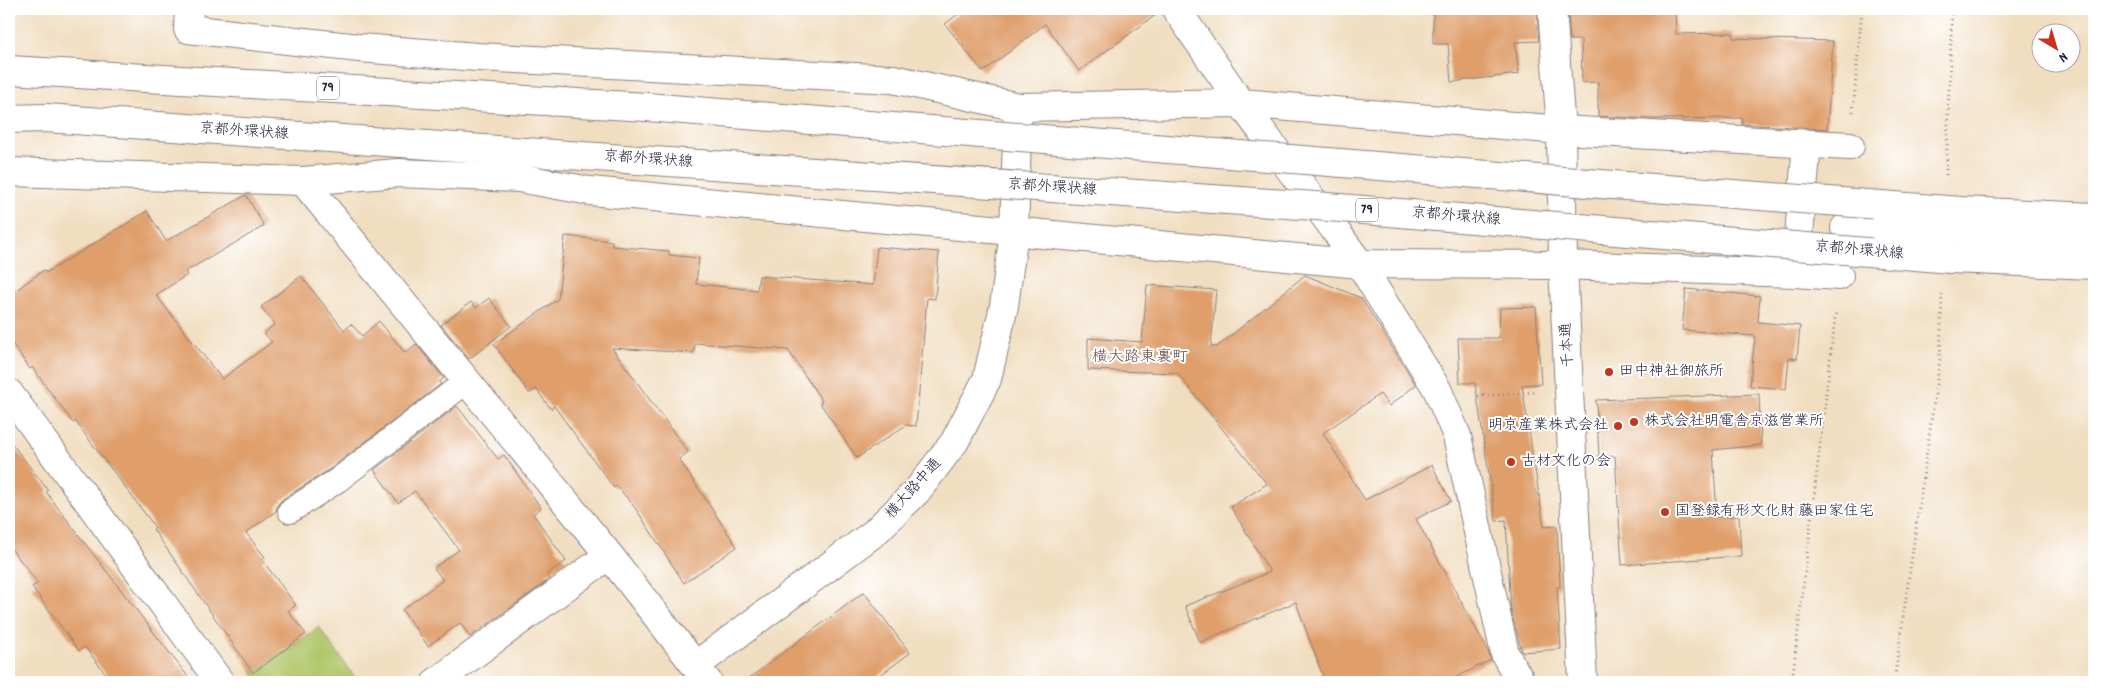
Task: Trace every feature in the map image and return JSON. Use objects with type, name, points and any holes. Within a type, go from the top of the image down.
[{"type":"street","points":[[189,9],[188,29],[359,48],[478,57],[893,79],[1018,107],[1242,103],[1561,130],[1850,146]]},
{"type":"street","points":[[1176,9],[1360,264],[1442,400],[1457,436],[1505,654],[1521,682]]},
{"type":"street","name":"千本通","points":[[1552,9],[1561,130],[1564,265],[1583,682]]},
{"type":"street","name":"79","points":[[9,70],[647,107],[1613,185],[1951,210],[2094,216]]},
{"type":"street","name":"横大路中通","points":[[702,674],[874,533],[917,491],[955,441],[987,379],[1004,306],[1014,232],[1018,107]]},
{"type":"street","name":"京都外環状線","points":[[9,119],[46,118],[1316,206],[1951,259],[2094,265]]},
{"type":"street","points":[[1795,273],[1807,144]]},
{"type":"street","points":[[9,172],[303,181],[398,173],[519,178],[590,191],[1360,264],[1564,265],[1839,276]]},
{"type":"street","points":[[303,181],[609,555],[702,674]]},
{"type":"street","points":[[1845,228],[1882,228],[2094,239]]},
{"type":"street","points":[[9,393],[220,682]]},
{"type":"street","points":[[436,682],[609,555]]},
{"type":"lane","points":[[290,511],[338,480],[467,381]]},
{"type":"path","points":[[1946,184],[1952,9]]},
{"type":"path","points":[[1792,682],[1839,276]]},
{"type":"path","points":[[1894,682],[1940,359],[1942,291]]},
{"type":"path","points":[[1442,400],[1570,388]]},
{"type":"path","points":[[284,682],[290,677],[294,682]]},
{"type":"green space","points":[[319,627],[358,682],[259,682],[253,674]]},
{"type":"building","points":[[965,9],[1161,9],[1161,11],[1079,71],[1045,24],[983,72],[945,24]]},
{"type":"building","points":[[1433,9],[1537,9],[1539,41],[1515,42],[1519,74],[1451,82],[1448,44],[1433,44]]},
{"type":"building","points":[[1568,9],[1675,9],[1676,34],[1733,33],[1733,38],[1833,41],[1827,129],[1742,124],[1742,118],[1653,119],[1598,116],[1598,82],[1582,83],[1581,40],[1570,40]]},
{"type":"building","points":[[246,195],[264,226],[185,272],[187,275],[156,295],[222,379],[272,342],[264,333],[275,324],[261,307],[301,276],[344,330],[351,324],[362,336],[379,321],[405,353],[416,344],[444,378],[439,382],[441,384],[330,469],[283,499],[278,504],[276,511],[246,533],[265,557],[262,560],[296,605],[288,611],[306,634],[253,673],[153,529],[155,527],[75,421],[73,423],[9,339],[9,295],[44,270],[46,273],[147,211],[166,241]]},
{"type":"building","points":[[565,236],[612,241],[612,246],[669,251],[669,255],[699,258],[696,284],[757,290],[759,276],[873,285],[877,247],[939,252],[935,299],[927,298],[916,426],[906,425],[857,458],[820,403],[822,401],[788,350],[695,343],[694,353],[612,348],[688,452],[679,459],[737,547],[684,583],[636,509],[617,486],[614,488],[554,406],[551,409],[536,389],[529,393],[494,344],[558,299]]},
{"type":"building","points":[[1305,275],[1361,298],[1416,385],[1389,406],[1380,394],[1323,433],[1365,500],[1432,465],[1451,501],[1416,519],[1488,651],[1491,660],[1447,682],[1325,682],[1296,602],[1200,642],[1185,606],[1270,572],[1231,507],[1267,484],[1177,373],[1088,370],[1088,338],[1142,342],[1147,285],[1216,290],[1211,346],[1217,347]]},
{"type":"building","points":[[1686,289],[1760,296],[1758,322],[1800,326],[1797,359],[1789,358],[1786,389],[1750,386],[1755,336],[1682,330]]},
{"type":"building","points":[[489,298],[511,326],[469,359],[441,325],[471,302],[476,308]]},
{"type":"building","points":[[1536,307],[1541,384],[1522,385],[1544,527],[1557,526],[1560,587],[1557,587],[1561,649],[1522,652],[1511,611],[1506,520],[1496,521],[1475,383],[1460,383],[1458,338],[1499,338],[1500,308]]},
{"type":"building","points":[[1759,394],[1761,445],[1713,450],[1717,517],[1739,516],[1741,556],[1622,565],[1615,456],[1599,457],[1596,400]]},
{"type":"building","points":[[457,406],[498,459],[504,455],[541,508],[533,514],[566,561],[547,574],[550,579],[470,637],[460,623],[428,646],[402,610],[443,580],[434,568],[459,550],[415,491],[398,503],[374,470]]},
{"type":"building","points":[[9,440],[48,490],[46,492],[192,682],[112,682],[85,647],[79,651],[32,587],[38,583],[9,546]]},
{"type":"building","points":[[864,592],[910,653],[871,682],[744,682]]},
{"type":"place","name":"田中神社御旅所","points":[[1609,372]]},
{"type":"place","name":"株式会社明電舎京滋営業所","points":[[1634,422]]},
{"type":"place","name":"明京産業株式会社","points":[[1618,426]]},
{"type":"place","name":"古材文化の会","points":[[1511,462]]},
{"type":"place","name":"国登録有形文化財 藤田家住宅","points":[[1665,512]]},
{"type":"district","name":"横大路東裏町","points":[[1140,357]]}]
